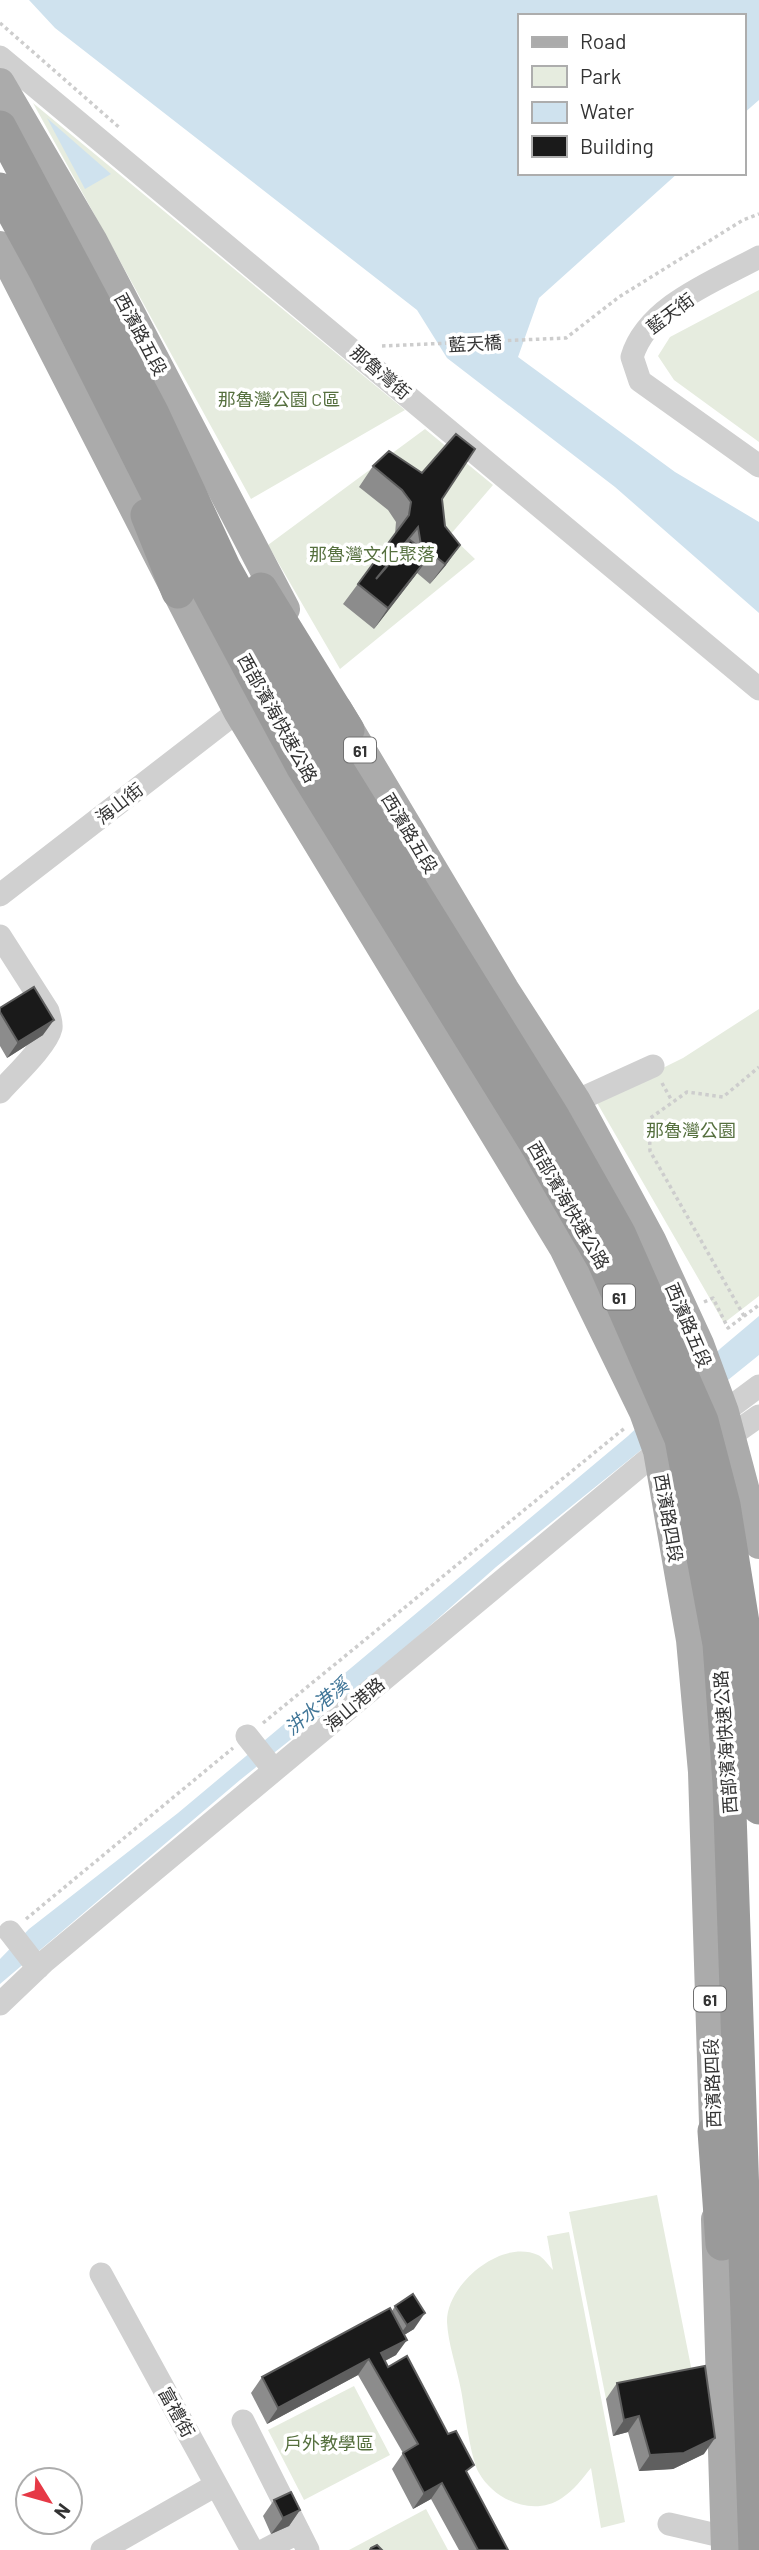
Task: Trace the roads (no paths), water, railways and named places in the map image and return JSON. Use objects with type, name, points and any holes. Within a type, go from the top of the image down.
[{"type":"highway","name":"西部濱海快速公路","points":[[0,127],[152,412],[225,567],[327,751],[554,1118],[619,1233],[700,1434],[724,1504],[745,1635],[759,1808]]},
{"type":"highway","name":"西部濱海快速公路","points":[[0,189],[45,271],[176,531],[303,765],[537,1146],[700,1434],[729,1783],[739,2547]]},
{"type":"highway","points":[[45,271],[178,592]]},
{"type":"highway","points":[[152,412],[348,730]]},
{"type":"highway","points":[[714,2131],[738,2460],[739,2547]]},
{"type":"main road","name":"西濱路五段","points":[[0,83],[92,240],[348,730],[576,1101],[651,1240],[699,1344],[700,1434]]},
{"type":"main road","name":"61","points":[[0,246],[238,711],[565,1248],[644,1412],[700,1434],[759,1544]]},
{"type":"main road","name":"西濱路四段","points":[[700,1434],[691,1640],[703,1772],[714,2131]]},
{"type":"street","name":"那魯灣街","points":[[0,57],[759,690]]},
{"type":"street","name":"藍天街","points":[[759,257],[670,308],[644,331],[632,357],[640,380],[759,466]]},
{"type":"street","name":"海山街","points":[[0,895],[238,711]]},
{"type":"street","points":[[0,936],[48,1011],[51,1029],[0,1091]]},
{"type":"street","points":[[576,1101],[653,1066]]},
{"type":"street","name":"海山港路","points":[[0,2004],[38,1968],[274,1770],[759,1386]]},
{"type":"street","name":"海山港路","points":[[700,1434],[759,1416]]},
{"type":"street","points":[[247,1736],[274,1770]]},
{"type":"street","points":[[10,1932],[38,1968]]},
{"type":"street","name":"富禮街","points":[[101,2274],[252,2550]]},
{"type":"street","points":[[243,2421],[303,2541],[265,2550]]},
{"type":"street","points":[[102,2550],[216,2484]]},
{"type":"street","points":[[669,2524],[739,2547]]},
{"type":"water","points":[[29,0],[759,0],[759,100],[745,112],[745,14],[518,14],[518,175],[676,175],[539,298],[518,357],[675,472],[759,522],[759,613],[615,487],[447,358],[417,310],[55,28]]},
{"type":"water","points":[[47,118],[111,174],[85,189]]},
{"type":"water","name":"汫水港溪","points":[[759,1316],[759,1355],[496,1567],[397,1655],[240,1780],[0,1984],[0,1959],[29,1929],[178,1813],[628,1436]]},
{"type":"park label","name":"那魯灣公園 C區","points":[[279,399]]},
{"type":"park label","name":"那魯灣文化聚落","points":[[372,554]]},
{"type":"park label","name":"那魯灣公園","points":[[691,1130]]},
{"type":"park label","name":"戶外教學區","points":[[329,2443]]}]
